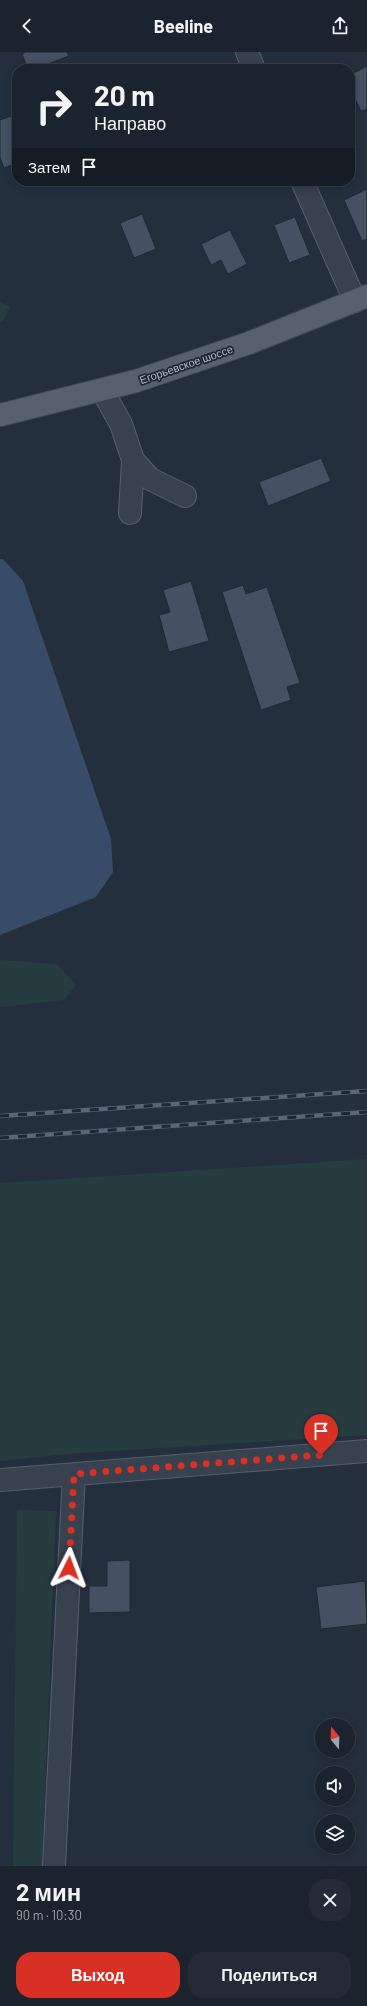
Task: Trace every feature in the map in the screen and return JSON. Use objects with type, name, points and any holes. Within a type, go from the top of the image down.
[{"type":"main road","name":"Егорьевское шоссе","points":[[0,415],[102,390],[249,343],[361,299]]},
{"type":"street","points":[[247,52],[252,64]]},
{"type":"street","points":[[304,186],[361,299]]},
{"type":"street","points":[[102,390],[121,424],[133,460],[130,513]]},
{"type":"street","points":[[133,460],[150,479],[185,496]]},
{"type":"street","points":[[0,1480],[367,1451]]},
{"type":"street","points":[[54,1866],[74,1474]]},
{"type":"green space","points":[[0,302],[10,307],[4,320],[0,322]]},
{"type":"green space","points":[[0,960],[57,964],[76,985],[64,1000],[0,1007]]},
{"type":"green space","points":[[367,1159],[367,1435],[67,1454],[0,1461],[0,1183]]},
{"type":"green space","points":[[17,1510],[56,1511],[42,1866],[13,1866]]},
{"type":"water","points":[[0,559],[3,559],[23,581],[111,839],[113,872],[96,897],[0,935]]},
{"type":"building","points":[[26,52],[67,52],[69,56],[48,64],[26,64],[22,54]]},
{"type":"building","points":[[367,66],[367,109],[361,111],[355,99],[355,72]]},
{"type":"building","points":[[12,116],[12,165],[4,168],[0,157],[0,120]]},
{"type":"building","points":[[367,189],[367,239],[362,241],[344,200]]},
{"type":"building","points":[[142,214],[156,249],[134,258],[120,223]]},
{"type":"building","points":[[295,217],[310,255],[289,263],[274,225]]},
{"type":"building","points":[[230,230],[247,264],[228,274],[221,260],[211,265],[201,244]]},
{"type":"building","points":[[321,458],[331,481],[268,506],[259,482]]},
{"type":"building","points":[[191,581],[209,641],[169,652],[159,615],[170,612],[163,590]]},
{"type":"building","points":[[243,585],[246,594],[267,587],[300,683],[287,687],[291,700],[261,710],[222,592]]},
{"type":"building","points":[[130,1560],[130,1612],[89,1613],[89,1586],[107,1586],[107,1561]]},
{"type":"building","points":[[365,1581],[367,1624],[321,1629],[316,1587]]},
{"type":"railway","points":[[0,1116],[367,1091]]},
{"type":"railway","points":[[0,1138],[367,1112]]},
{"type":"route","points":[[69,1568],[74,1474],[321,1455]]}]
